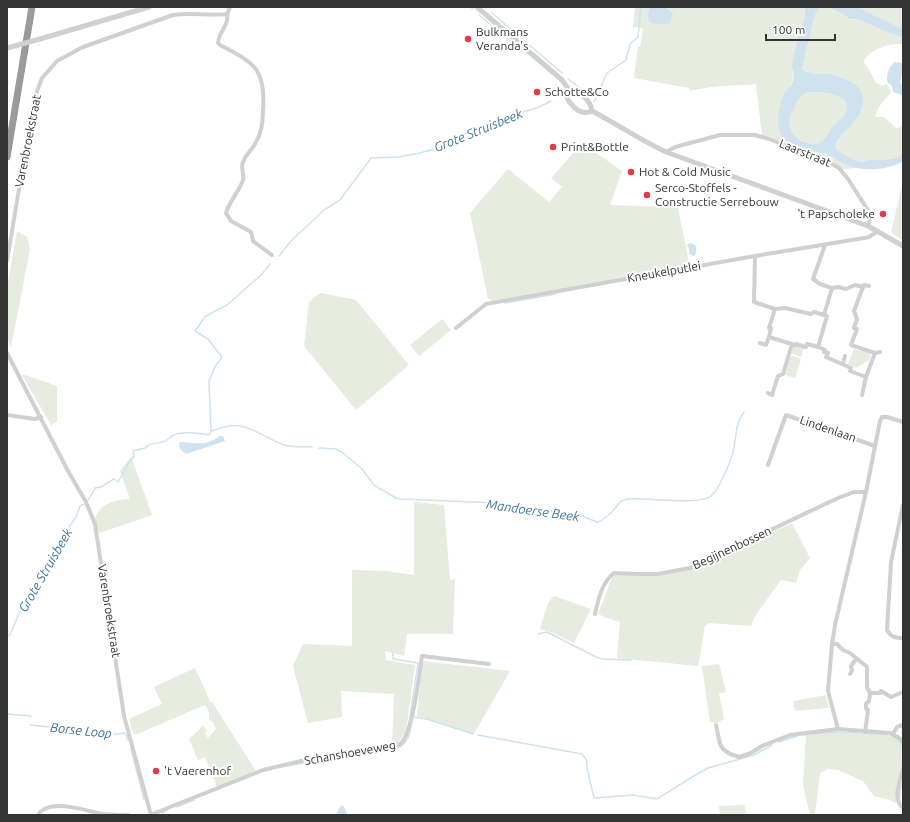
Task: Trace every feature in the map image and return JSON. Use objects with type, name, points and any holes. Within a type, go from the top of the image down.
[{"type":"highway","points":[[7,157],[32,7]]},
{"type":"street","points":[[7,48],[149,7]]},
{"type":"street","points":[[230,7],[227,14],[227,20],[218,38],[218,43],[250,63],[258,72],[263,81],[264,95],[263,121],[260,133],[241,166],[243,180],[226,213],[231,221],[251,232],[253,241],[272,255]]},
{"type":"street","points":[[477,7],[562,80],[569,90],[575,91],[588,102],[592,111],[640,139],[666,152],[868,226],[903,246]]},
{"type":"street","name":"Varenbroekstraat","points":[[7,261],[34,99],[42,78],[57,61],[83,47],[173,15],[184,13],[213,16],[227,14]]},
{"type":"street","points":[[569,90],[567,97],[571,105],[582,113],[592,111]]},
{"type":"street","name":"Laarstraat","points":[[666,152],[675,147],[720,135],[755,135],[776,141],[832,164],[842,170],[871,215],[868,226]]},
{"type":"street","name":"Kneukelputlei","points":[[456,328],[486,304],[869,237],[878,231]]},
{"type":"street","points":[[825,245],[813,279],[820,284],[832,288],[838,287],[846,289],[855,285],[863,287],[864,285],[869,286]]},
{"type":"street","points":[[755,256],[754,302],[775,309],[786,308],[811,314],[814,312],[827,316],[818,347]]},
{"type":"street","points":[[850,350],[857,329],[854,328],[856,319],[854,311],[863,287]]},
{"type":"street","points":[[824,315],[832,288]]},
{"type":"street","points":[[760,343],[766,345],[771,328],[769,328],[775,309]]},
{"type":"street","points":[[769,337],[795,345],[806,347],[807,344],[818,347],[825,350],[824,352],[828,353],[826,358],[843,363],[851,368],[850,371],[866,376]]},
{"type":"street","points":[[768,393],[772,394],[778,376],[783,374],[792,344]]},
{"type":"street","points":[[851,345],[875,353],[880,352]]},
{"type":"street","name":"Varenbroekstraat","points":[[7,353],[68,471],[86,502],[95,524],[124,716],[151,815]]},
{"type":"street","points":[[862,395],[866,376],[875,353]]},
{"type":"street","points":[[843,363],[845,356]]},
{"type":"street","points":[[7,415],[35,419],[41,417]]},
{"type":"street","name":"Lindenlaan","points":[[768,465],[786,415],[875,446]]},
{"type":"street","points":[[838,729],[828,691],[835,625],[866,492],[880,421],[882,417],[887,417],[903,421]]},
{"type":"street","name":"Begijnenbossen","points":[[595,614],[598,600],[605,583],[614,573],[658,574],[690,568],[838,498],[854,492],[866,492]]},
{"type":"street","points":[[903,505],[892,562],[887,630],[894,638],[903,638]]},
{"type":"street","points":[[832,644],[836,644],[867,666],[867,687],[870,692],[869,701],[866,704],[866,708],[868,710],[865,732]]},
{"type":"street","name":"Schanshoeveweg","points":[[151,815],[263,770],[318,757],[399,745],[403,742],[408,732],[414,707],[422,656],[488,664]]},
{"type":"street","points":[[850,674],[852,671],[851,666],[856,659]]},
{"type":"street","points":[[870,692],[880,693],[881,691],[891,697],[903,692]]},
{"type":"street","points":[[716,725],[720,744],[723,749],[730,754],[739,757],[790,735],[838,729],[893,734],[903,742]]},
{"type":"street","points":[[893,734],[897,726],[903,725]]},
{"type":"street","points":[[903,770],[897,798],[899,805],[903,808]]},
{"type":"street","points":[[38,815],[44,808],[53,806],[81,809],[103,814],[128,815]]},
{"type":"shaded area","points":[[635,7],[649,7],[648,14],[655,24],[666,24],[669,9],[664,7],[805,7],[805,15],[794,57],[792,71],[794,79],[782,99],[779,113],[779,128],[784,139],[787,141],[815,152],[828,155],[842,164],[856,168],[843,169],[762,136],[756,84],[715,87],[690,91],[689,88],[634,78],[638,46],[640,47],[643,28],[633,27]]},
{"type":"shaded area","points":[[820,7],[826,7],[845,14],[852,20],[860,20],[903,38],[903,45],[893,44],[880,48],[870,54],[864,62],[876,83],[883,86],[887,84],[891,92],[878,108],[875,117],[884,117],[896,128],[903,125],[903,154],[893,159],[861,162],[852,159],[836,149],[836,144],[842,134],[860,114],[863,105],[863,97],[827,74],[810,73],[802,69],[814,19]]},
{"type":"shaded area","points":[[857,7],[903,7],[903,29]]},
{"type":"shaded area","points":[[819,92],[841,98],[846,102],[847,106],[843,116],[832,127],[827,136],[818,144],[812,144],[800,140],[795,136],[790,127],[790,122],[793,110],[802,96],[806,93]]},
{"type":"shaded area","points":[[582,143],[622,171],[610,205],[672,207],[677,204],[690,266],[493,301],[488,298],[470,213],[508,169],[549,202],[562,187],[551,178]]},
{"type":"shaded area","points":[[903,181],[903,241],[891,232]]},
{"type":"shaded area","points":[[17,231],[27,237],[30,249],[11,348],[7,338],[7,288]]},
{"type":"shaded area","points":[[321,293],[356,300],[409,365],[356,410],[304,346],[309,303],[313,298]]},
{"type":"shaded area","points":[[442,319],[451,330],[419,356],[410,345]]},
{"type":"shaded area","points":[[793,347],[804,348],[801,357],[791,353]]},
{"type":"shaded area","points":[[854,349],[871,355],[869,360],[856,368],[848,364]]},
{"type":"shaded area","points":[[792,356],[801,359],[795,378],[785,375],[790,357]]},
{"type":"shaded area","points":[[22,375],[57,386],[57,422],[51,425]]},
{"type":"shaded area","points":[[132,456],[152,515],[99,533],[95,518],[101,508],[114,501],[130,499],[120,471]]},
{"type":"shaded area","points":[[414,502],[444,505],[450,580],[455,579],[453,634],[407,634],[404,656],[385,651],[386,660],[415,665],[406,731],[398,743],[392,744],[394,694],[341,691],[342,717],[308,723],[293,666],[303,644],[352,646],[352,570],[386,571],[414,575]]},
{"type":"shaded area","points":[[792,523],[810,558],[800,570],[796,583],[781,580],[755,616],[751,626],[709,623],[705,626],[698,666],[617,658],[620,622],[598,614],[613,575],[658,574],[706,564]]},
{"type":"shaded area","points":[[554,596],[591,609],[574,643],[551,632],[540,629],[548,603]]},
{"type":"shaded area","points":[[422,661],[510,671],[474,734],[417,717]]},
{"type":"shaded area","points":[[719,664],[726,692],[719,693],[724,719],[717,723],[710,722],[702,666]]},
{"type":"shaded area","points":[[195,668],[211,703],[212,702],[256,771],[217,787],[205,757],[198,760],[189,739],[203,725],[207,731],[205,734],[208,738],[216,729],[213,722],[209,719],[209,712],[205,705],[135,735],[131,728],[129,719],[162,704],[154,687]]},
{"type":"shaded area","points":[[826,695],[829,708],[795,711],[793,701]]},
{"type":"shaded area","points":[[837,732],[853,734],[891,734],[900,739],[902,747],[901,779],[896,803],[874,796],[863,781],[838,770],[828,769],[820,773],[815,815],[810,815],[803,785],[806,734]]},
{"type":"shaded area","points":[[745,805],[746,815],[720,815],[719,806]]},
{"type":"water","points":[[649,7],[662,7],[671,11],[673,14],[670,23],[656,24],[650,22],[648,18]]},
{"type":"water","points":[[805,7],[820,7],[814,19],[802,69],[811,73],[828,74],[849,81],[858,88],[863,97],[863,105],[860,113],[856,120],[840,138],[836,149],[852,159],[861,162],[893,159],[903,154],[903,161],[890,167],[874,169],[850,167],[826,154],[812,151],[787,141],[782,137],[778,125],[779,111],[785,92],[792,84],[794,79],[792,68],[795,48],[805,15]],"holes":[[[819,92],[841,98],[846,102],[847,106],[845,114],[832,127],[827,136],[821,142],[813,144],[798,139],[791,130],[790,121],[793,110],[801,97],[806,93]]]},
{"type":"water","points":[[826,7],[857,7],[903,29],[903,38],[860,20],[850,19]]},
{"type":"water","points":[[895,62],[903,63],[903,72],[900,83],[903,84],[903,95],[893,92],[892,86],[887,82],[888,71]]},
{"type":"water","points":[[690,243],[695,245],[696,248],[694,256],[689,254],[687,245]]},
{"type":"water","points":[[219,436],[223,436],[225,441],[186,454],[181,450],[179,445],[180,442],[206,443]]},
{"type":"water","points":[[343,805],[347,813],[346,815],[336,815],[339,808]]},
{"type":"waterway","name":"Grote Struisbeek","points":[[594,102],[607,73],[626,60],[630,44],[638,37],[641,7]]},
{"type":"waterway","points":[[492,13],[562,73]]},
{"type":"waterway","points":[[479,15],[496,29]]},
{"type":"waterway","points":[[501,33],[519,49]]},
{"type":"waterway","points":[[568,79],[589,95]]},
{"type":"waterway","name":"Grote Struisbeek","points":[[279,256],[291,241],[324,210],[340,200],[371,158],[398,157],[420,153],[448,145],[458,137],[474,129],[508,116],[537,108],[551,101]]},
{"type":"waterway","name":"Grote Struisbeek","points":[[87,502],[95,488],[101,487],[114,479],[118,482],[129,462],[134,457],[133,451],[145,448],[151,444],[160,443],[182,433],[209,435],[211,431],[209,381],[216,365],[221,359],[221,356],[208,339],[195,331],[205,317],[227,305],[261,275],[270,264]]},
{"type":"waterway","points":[[505,303],[556,294]]},
{"type":"waterway","name":"Mandoerse Beek","points":[[319,448],[336,449],[343,453],[362,469],[374,485],[396,498],[497,503],[582,516],[597,522],[601,521],[612,512],[621,501],[628,499],[684,501],[704,499],[711,496],[720,484],[731,460],[736,433],[744,412]]},
{"type":"waterway","name":"Mandoerse Beek","points":[[211,431],[222,427],[236,425],[243,426],[284,445],[312,447]]},
{"type":"waterway","name":"Grote Struisbeek","points":[[7,637],[10,635],[18,616],[76,517],[80,506],[84,504]]},
{"type":"waterway","points":[[538,634],[547,632],[598,658],[631,660]]},
{"type":"waterway","points":[[393,652],[393,659],[418,663],[410,717]]},
{"type":"waterway","name":"Borse Loop","points":[[7,714],[31,716],[30,717]]},
{"type":"waterway","points":[[413,717],[427,719],[473,734]]},
{"type":"waterway","points":[[287,766],[397,748],[404,743],[410,733],[412,721]]},
{"type":"waterway","name":"Borse Loop","points":[[30,725],[117,734],[125,733],[128,740]]},
{"type":"waterway","points":[[803,735],[834,732],[883,734]]},
{"type":"waterway","points":[[478,735],[582,754],[586,759],[594,798],[634,795],[657,799],[708,768],[754,755],[772,745]]},
{"type":"waterway","points":[[779,742],[797,736]]},
{"type":"waterway","points":[[894,737],[899,741],[903,748]]},
{"type":"waterway","name":"Borse Loop","points":[[131,749],[144,799]]},
{"type":"waterway","points":[[902,762],[903,757]]},
{"type":"waterway","points":[[899,798],[903,779]]},
{"type":"waterway","points":[[177,807],[194,800]]},
{"type":"waterway","points":[[162,813],[168,810]]},
{"type":"place","name":"Bulkmans Veranda's","points":[[468,39]]},
{"type":"place","name":"Schotte&Co","points":[[537,92]]},
{"type":"place","name":"Print&Bottle","points":[[553,147]]},
{"type":"place","name":"Hot & Cold Music","points":[[631,172]]},
{"type":"place","name":"Serco-Stoffels - Constructie Serrebouw","points":[[647,195]]},
{"type":"place","name":"'t Papscholeke","points":[[883,214]]},
{"type":"place","name":"'t Vaerenhof","points":[[156,771]]}]
